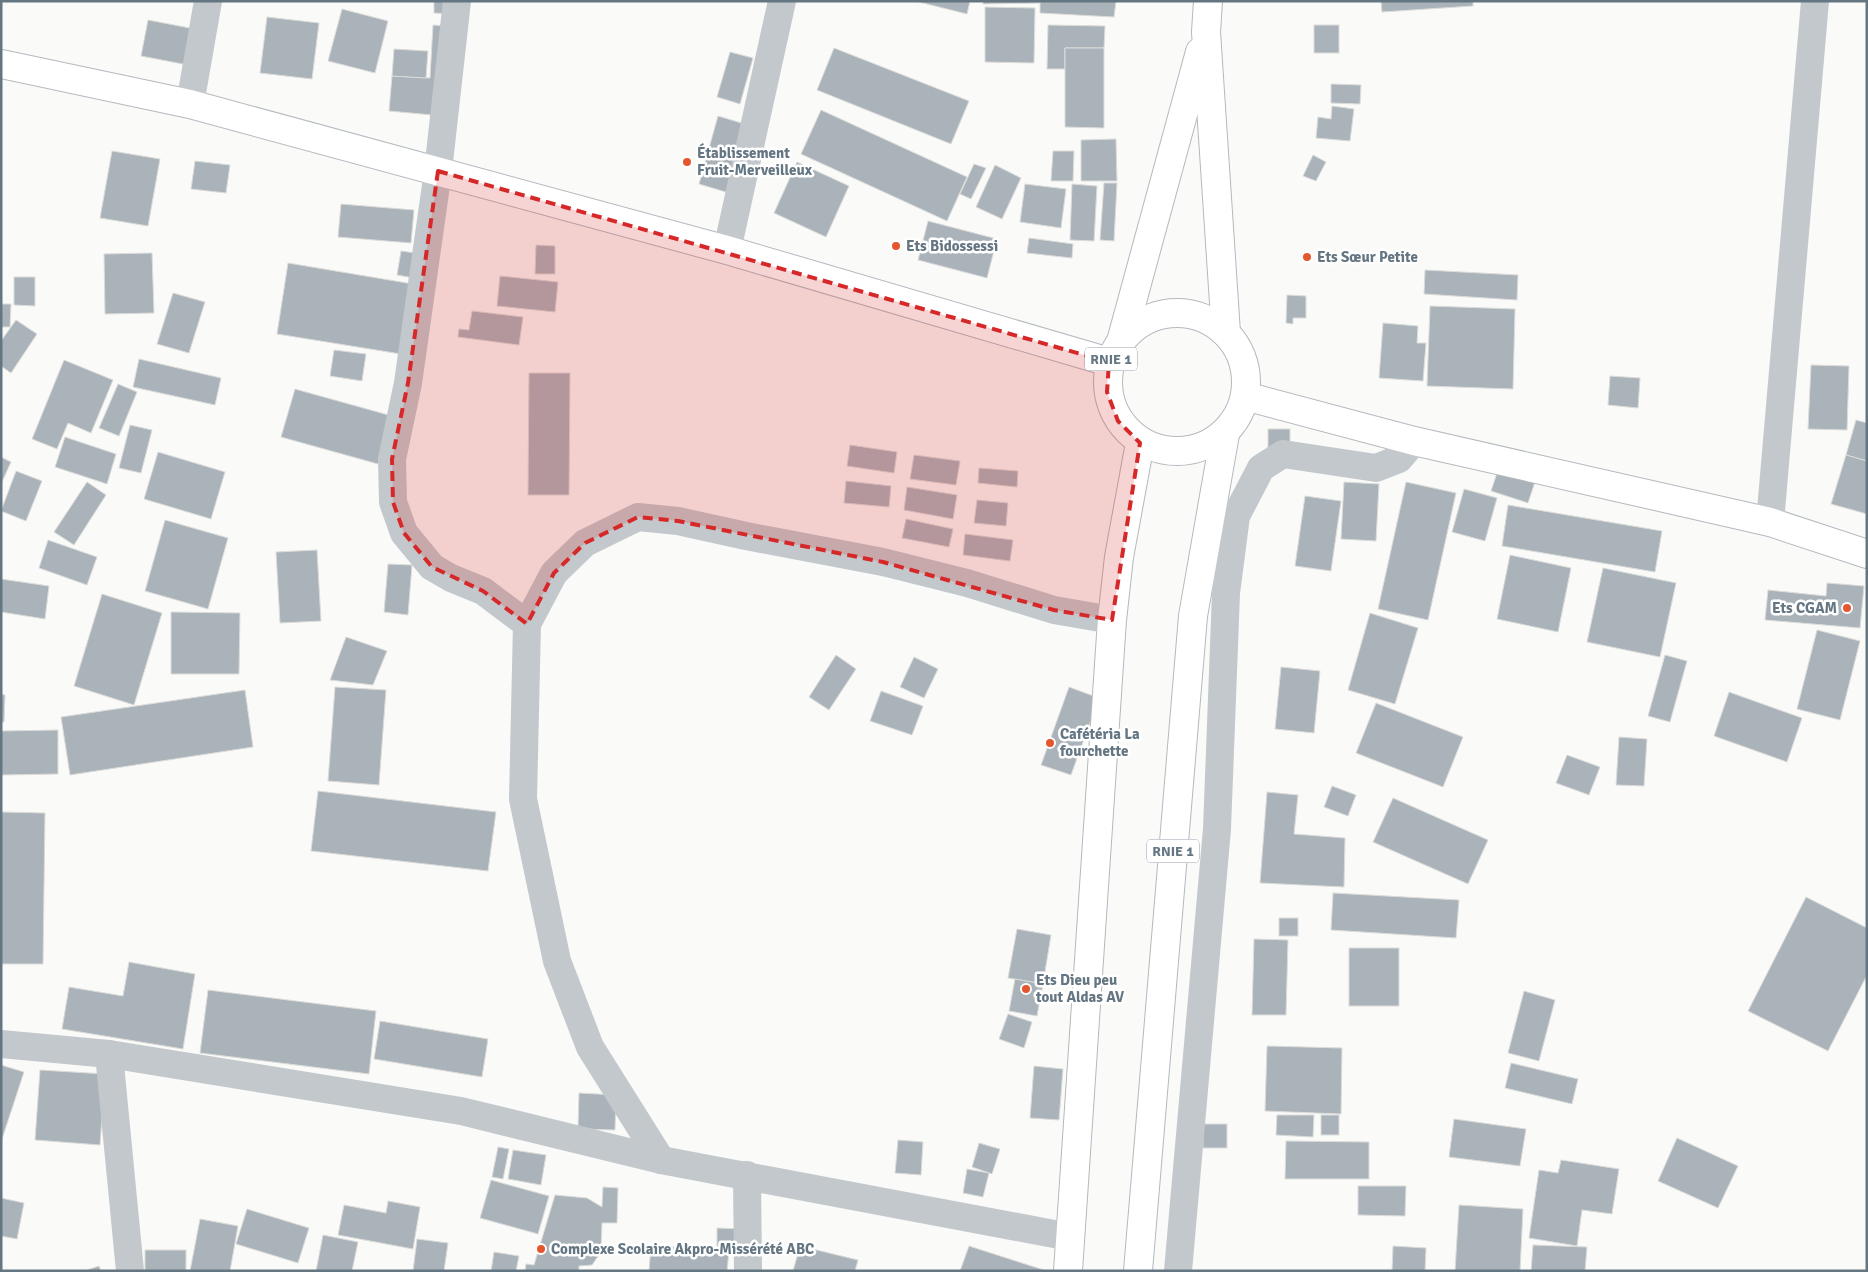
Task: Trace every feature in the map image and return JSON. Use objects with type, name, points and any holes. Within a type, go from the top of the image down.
[{"type":"main road","name":"RNIE 1","points":[[1208,1],[1206,32],[1226,333]]},
{"type":"main road","name":"RNIE 1","points":[[1122,338],[1145,320],[1173,312],[1202,317],[1226,333],[1241,354],[1247,380],[1243,407],[1224,434],[1198,449],[1169,452],[1140,443],[1118,421],[1107,392],[1109,362],[1122,338],[1206,32]]},
{"type":"main road","points":[[1,64],[190,104],[727,250],[1109,362]]},
{"type":"main road","points":[[1245,396],[1414,441],[1770,522],[1867,554]]},
{"type":"main road","name":"RNIE 1","points":[[1138,1271],[1193,616],[1224,434]]},
{"type":"main road","points":[[1068,1271],[1112,620],[1119,556],[1140,443]]},
{"type":"street","points":[[190,104],[208,1]]},
{"type":"street","points":[[457,1],[438,171],[408,383],[392,459],[393,502],[404,533],[432,567],[451,578],[483,591],[527,624]]},
{"type":"street","points":[[727,250],[782,1]]},
{"type":"street","points":[[1770,522],[1815,1]]},
{"type":"street","points":[[1178,1271],[1217,828],[1226,593],[1236,516],[1261,468],[1283,454],[1376,468],[1399,459],[1414,441]]},
{"type":"street","points":[[661,1160],[590,1047],[557,961],[524,799],[527,624],[554,573],[585,543],[638,517],[678,521],[883,562],[967,583],[1054,610],[1112,620]]},
{"type":"street","points":[[1,1044],[109,1054],[461,1111],[661,1160],[1070,1237]]},
{"type":"street","points":[[109,1054],[130,1271]]},
{"type":"street","points":[[747,1175],[748,1271]]},
{"type":"highlighted area","points":[[438,171],[1109,362],[1107,392],[1118,421],[1140,443],[1112,620],[1054,610],[883,562],[678,521],[638,517],[585,543],[554,573],[527,624],[483,591],[432,567],[404,533],[393,502],[392,459],[408,383]]},
{"type":"building","points":[[434,1],[454,1],[454,14],[434,13]]},
{"type":"building","points":[[915,1],[970,1],[967,14]]},
{"type":"building","points":[[983,1],[1040,1],[1040,3],[983,4]]},
{"type":"building","points":[[1040,1],[1116,1],[1114,17],[1040,13]]},
{"type":"building","points":[[1381,1],[1473,1],[1473,6],[1382,12]]},
{"type":"building","points":[[985,7],[1035,8],[1034,63],[985,62]]},
{"type":"building","points":[[342,9],[388,21],[375,73],[328,61]]},
{"type":"building","points":[[267,17],[319,23],[312,79],[260,73]]},
{"type":"building","points":[[148,20],[200,30],[193,66],[141,56]]},
{"type":"building","points":[[433,25],[449,26],[443,116],[389,111],[392,76],[430,78]]},
{"type":"building","points":[[1048,25],[1105,26],[1104,48],[1065,48],[1065,69],[1047,69]]},
{"type":"building","points":[[1314,25],[1339,25],[1339,53],[1314,53]]},
{"type":"building","points":[[834,48],[969,101],[951,144],[817,90]]},
{"type":"building","points":[[1065,48],[1104,48],[1104,128],[1065,127]]},
{"type":"building","points":[[394,49],[428,51],[426,78],[392,76]]},
{"type":"building","points":[[730,52],[753,58],[740,104],[717,97]]},
{"type":"building","points":[[1331,84],[1361,85],[1360,104],[1331,103]]},
{"type":"building","points":[[1332,106],[1354,109],[1350,141],[1316,138],[1318,117],[1331,119]]},
{"type":"building","points":[[821,110],[967,177],[947,221],[801,154]]},
{"type":"building","points":[[718,116],[748,125],[729,193],[699,184]]},
{"type":"building","points":[[1116,139],[1117,181],[1081,181],[1081,140]]},
{"type":"building","points":[[112,151],[160,159],[148,226],[100,218]]},
{"type":"building","points":[[1053,151],[1074,151],[1073,181],[1051,181]]},
{"type":"building","points":[[1313,155],[1326,162],[1316,181],[1303,176]]},
{"type":"building","points":[[195,161],[230,165],[226,193],[191,189]]},
{"type":"building","points":[[797,162],[849,186],[826,237],[774,213]]},
{"type":"building","points":[[974,164],[986,168],[971,199],[960,194]]},
{"type":"building","points":[[995,165],[1021,178],[1002,219],[976,207]]},
{"type":"building","points":[[1104,183],[1117,183],[1114,241],[1100,240]]},
{"type":"building","points":[[1025,184],[1066,189],[1061,228],[1020,222]]},
{"type":"building","points":[[1072,184],[1097,186],[1094,241],[1070,240]]},
{"type":"building","points":[[341,204],[414,210],[411,243],[338,237]]},
{"type":"building","points":[[928,221],[997,239],[987,278],[918,260]]},
{"type":"building","points":[[1029,238],[1073,244],[1072,258],[1027,253]]},
{"type":"building","points":[[536,245],[555,246],[555,274],[535,274]]},
{"type":"building","points":[[401,251],[423,254],[419,279],[397,275]]},
{"type":"building","points":[[152,253],[154,313],[105,314],[104,254]]},
{"type":"building","points":[[288,263],[419,285],[407,355],[277,334]]},
{"type":"building","points":[[1425,270],[1518,275],[1517,300],[1424,294]]},
{"type":"building","points":[[500,276],[558,282],[555,312],[497,306]]},
{"type":"building","points":[[14,277],[35,277],[35,306],[14,305]]},
{"type":"building","points":[[173,293],[205,302],[189,353],[157,344]]},
{"type":"building","points":[[1287,295],[1306,296],[1306,318],[1293,318],[1293,324],[1286,323]]},
{"type":"building","points":[[1,304],[11,304],[10,327],[1,327]]},
{"type":"building","points":[[1430,306],[1515,309],[1513,389],[1427,386]]},
{"type":"building","points":[[472,311],[523,317],[519,345],[458,337],[459,329],[469,330]]},
{"type":"building","points":[[16,320],[37,334],[11,373],[1,366],[1,341]]},
{"type":"building","points":[[1383,323],[1418,326],[1417,343],[1426,343],[1423,381],[1379,378]]},
{"type":"building","points":[[334,350],[366,354],[362,381],[330,376]]},
{"type":"building","points":[[139,359],[221,378],[215,405],[133,387]]},
{"type":"building","points":[[64,360],[113,380],[91,433],[68,423],[57,449],[32,439]]},
{"type":"building","points":[[1811,365],[1849,366],[1847,430],[1808,429]]},
{"type":"building","points":[[529,373],[570,373],[569,495],[528,495]]},
{"type":"building","points":[[1610,376],[1640,378],[1638,408],[1608,405]]},
{"type":"building","points":[[118,384],[137,392],[119,436],[99,428]]},
{"type":"building","points":[[295,389],[392,416],[378,464],[281,437]]},
{"type":"building","points":[[1856,420],[1867,423],[1867,461],[1846,455]]},
{"type":"building","points":[[130,425],[152,430],[141,473],[119,468]]},
{"type":"building","points":[[1268,429],[1290,429],[1290,449],[1268,449]]},
{"type":"building","points":[[65,437],[116,454],[107,484],[55,467]]},
{"type":"building","points":[[850,445],[897,452],[894,473],[847,466]]},
{"type":"building","points":[[158,452],[225,472],[211,519],[144,499]]},
{"type":"building","points":[[914,455],[960,461],[956,485],[910,479]]},
{"type":"building","points":[[1846,455],[1867,461],[1867,514],[1831,504]]},
{"type":"building","points":[[1,457],[11,462],[1,484]]},
{"type":"building","points":[[979,468],[1018,471],[1017,487],[978,483]]},
{"type":"building","points":[[1498,470],[1535,482],[1528,503],[1491,491]]},
{"type":"building","points":[[16,471],[42,481],[26,521],[1,511]]},
{"type":"building","points":[[846,481],[891,486],[889,507],[844,503]]},
{"type":"building","points":[[87,482],[106,495],[74,545],[54,532]]},
{"type":"building","points":[[1344,482],[1379,484],[1376,541],[1341,539]]},
{"type":"building","points":[[1406,482],[1456,493],[1428,620],[1378,609]]},
{"type":"building","points":[[907,487],[957,495],[953,519],[904,510]]},
{"type":"building","points":[[1464,489],[1497,498],[1485,541],[1452,532]]},
{"type":"building","points":[[1305,496],[1341,501],[1331,571],[1295,566]]},
{"type":"building","points":[[977,500],[1008,503],[1006,526],[974,523]]},
{"type":"building","points":[[1508,505],[1662,531],[1655,572],[1502,546]]},
{"type":"building","points":[[906,519],[953,529],[949,547],[902,538]]},
{"type":"building","points":[[165,520],[228,538],[208,609],[145,591]]},
{"type":"building","points":[[965,534],[1013,540],[1010,561],[963,555]]},
{"type":"building","points":[[48,540],[97,557],[87,585],[39,568]]},
{"type":"building","points":[[317,550],[321,621],[280,623],[276,552]]},
{"type":"building","points":[[1510,555],[1571,568],[1558,632],[1497,619]]},
{"type":"building","points":[[388,564],[412,565],[408,615],[384,612]]},
{"type":"building","points":[[1603,568],[1676,583],[1660,657],[1587,642]]},
{"type":"building","points":[[1,579],[49,586],[45,619],[1,612]]},
{"type":"building","points":[[1827,583],[1864,586],[1860,628],[1765,620],[1768,590],[1826,596]]},
{"type":"building","points":[[102,594],[162,613],[134,705],[74,686]]},
{"type":"building","points":[[171,612],[240,613],[239,674],[171,674]]},
{"type":"building","points":[[1370,613],[1418,628],[1395,704],[1348,690]]},
{"type":"building","points":[[1817,630],[1860,641],[1840,720],[1797,709]]},
{"type":"building","points":[[346,637],[387,651],[373,685],[330,680]]},
{"type":"building","points":[[836,655],[856,669],[829,710],[809,697]]},
{"type":"building","points":[[1665,655],[1687,661],[1670,722],[1648,716]]},
{"type":"building","points":[[914,657],[938,669],[924,698],[900,687]]},
{"type":"building","points":[[1281,667],[1320,671],[1314,733],[1275,729]]},
{"type":"building","points":[[335,687],[386,690],[379,785],[328,781]]},
{"type":"building","points":[[1069,687],[1099,698],[1071,775],[1041,765]]},
{"type":"building","points":[[245,690],[253,747],[70,775],[61,717]]},
{"type":"building","points":[[881,691],[923,706],[912,735],[870,721]]},
{"type":"building","points":[[1729,692],[1802,718],[1787,762],[1714,736]]},
{"type":"building","points":[[1,694],[5,695],[4,722],[1,722]]},
{"type":"building","points":[[1376,703],[1463,737],[1443,787],[1356,753]]},
{"type":"building","points":[[58,730],[58,774],[1,775],[1,731]]},
{"type":"building","points":[[1619,737],[1647,739],[1644,786],[1616,785]]},
{"type":"building","points":[[1567,755],[1600,767],[1589,795],[1556,783]]},
{"type":"building","points":[[1332,786],[1356,795],[1348,816],[1324,807]]},
{"type":"building","points":[[318,791],[496,812],[488,871],[311,851]]},
{"type":"building","points":[[1267,792],[1298,795],[1294,834],[1345,838],[1344,887],[1260,883]]},
{"type":"building","points":[[1393,798],[1488,840],[1468,884],[1373,842]]},
{"type":"building","points":[[1,812],[45,813],[43,964],[1,964]]},
{"type":"building","points":[[1333,893],[1459,900],[1456,938],[1331,930]]},
{"type":"building","points":[[1806,897],[1867,928],[1867,975],[1828,1051],[1748,1011]]},
{"type":"building","points":[[1279,918],[1298,918],[1298,936],[1279,936]]},
{"type":"building","points":[[1017,929],[1051,935],[1043,984],[1008,978]]},
{"type":"building","points":[[1254,939],[1288,940],[1286,1015],[1252,1015]]},
{"type":"building","points":[[1349,948],[1399,948],[1399,1006],[1349,1006]]},
{"type":"building","points":[[129,962],[195,974],[183,1049],[62,1029],[69,987],[123,996]]},
{"type":"building","points":[[1015,979],[1043,984],[1037,1016],[1009,1011]]},
{"type":"building","points":[[208,990],[376,1011],[369,1074],[200,1053]]},
{"type":"building","points":[[1524,991],[1555,1000],[1539,1061],[1508,1053]]},
{"type":"building","points":[[1008,1014],[1032,1022],[1024,1048],[999,1039]]},
{"type":"building","points":[[380,1021],[488,1039],[482,1077],[374,1059]]},
{"type":"building","points":[[1267,1046],[1342,1048],[1341,1114],[1265,1111]]},
{"type":"building","points":[[1511,1063],[1578,1079],[1572,1104],[1505,1088]]},
{"type":"building","points":[[1,1065],[24,1072],[1,1142]]},
{"type":"building","points":[[1034,1066],[1063,1069],[1059,1120],[1030,1118]]},
{"type":"building","points":[[40,1070],[105,1074],[100,1145],[35,1140]]},
{"type":"building","points":[[579,1093],[616,1095],[615,1130],[578,1129]]},
{"type":"building","points":[[1277,1115],[1314,1115],[1313,1137],[1276,1135]]},
{"type":"building","points":[[1321,1115],[1339,1115],[1339,1135],[1321,1135]]},
{"type":"building","points":[[1454,1119],[1526,1129],[1520,1166],[1449,1157]]},
{"type":"building","points":[[1203,1124],[1227,1124],[1227,1148],[1203,1148]]},
{"type":"building","points":[[1677,1138],[1738,1166],[1718,1208],[1658,1181]]},
{"type":"building","points":[[898,1140],[923,1142],[921,1175],[895,1173]]},
{"type":"building","points":[[1286,1141],[1369,1142],[1369,1179],[1285,1179]]},
{"type":"building","points":[[979,1143],[1000,1149],[992,1174],[972,1167]]},
{"type":"building","points":[[498,1147],[509,1149],[503,1179],[492,1177]]},
{"type":"building","points":[[513,1150],[546,1155],[541,1185],[508,1179]]},
{"type":"building","points":[[1561,1160],[1619,1169],[1612,1214],[1582,1210],[1577,1246],[1529,1238],[1539,1170],[1558,1173]]},
{"type":"building","points":[[967,1169],[989,1173],[983,1197],[963,1193]]},
{"type":"building","points":[[491,1180],[549,1196],[538,1234],[480,1218]]},
{"type":"building","points":[[1358,1186],[1406,1186],[1405,1216],[1358,1215]]},
{"type":"building","points":[[603,1187],[618,1188],[617,1223],[602,1223],[601,1252],[592,1265],[579,1266],[579,1271],[525,1271],[526,1264],[534,1265],[555,1195],[587,1198],[602,1207]]},
{"type":"building","points":[[1,1198],[24,1203],[17,1239],[1,1236]]},
{"type":"building","points":[[388,1201],[420,1207],[413,1249],[338,1235],[344,1205],[386,1213]]},
{"type":"building","points":[[1459,1205],[1523,1209],[1520,1271],[1455,1271]]},
{"type":"building","points":[[247,1209],[309,1228],[298,1263],[236,1244]]},
{"type":"building","points":[[200,1219],[238,1226],[230,1271],[190,1271]]},
{"type":"building","points":[[717,1228],[741,1229],[741,1248],[717,1248]]},
{"type":"building","points":[[323,1235],[358,1242],[352,1271],[316,1271]]},
{"type":"building","points":[[417,1239],[448,1243],[444,1271],[413,1271]]},
{"type":"building","points":[[651,1245],[729,1251],[727,1271],[649,1271]]},
{"type":"building","points":[[1533,1245],[1587,1247],[1585,1271],[1531,1271]]},
{"type":"building","points":[[800,1246],[858,1260],[855,1271],[793,1271]]},
{"type":"building","points":[[969,1246],[1047,1271],[960,1271]]},
{"type":"building","points":[[1393,1246],[1426,1248],[1425,1271],[1392,1271]]},
{"type":"building","points":[[145,1250],[186,1250],[186,1271],[145,1271]]},
{"type":"building","points":[[494,1252],[519,1256],[516,1271],[491,1271]]},
{"type":"building","points":[[99,1266],[101,1271],[84,1271]]},
{"type":"place","name":"Établissement Fruit-Merveilleux","points":[[687,162]]},
{"type":"place","name":"Ets Bidossessi","points":[[896,246]]},
{"type":"place","name":"Ets Sœur Petite","points":[[1307,257]]},
{"type":"place","name":"Ets CGAM","points":[[1847,608]]},
{"type":"place","name":"Cafétéria La fourchette","points":[[1050,743]]},
{"type":"place","name":"Ets Dieu peu tout Aldas AV","points":[[1026,989]]},
{"type":"place","name":"Complexe Scolaire Akpro-Missérété ABC","points":[[541,1249]]}]
